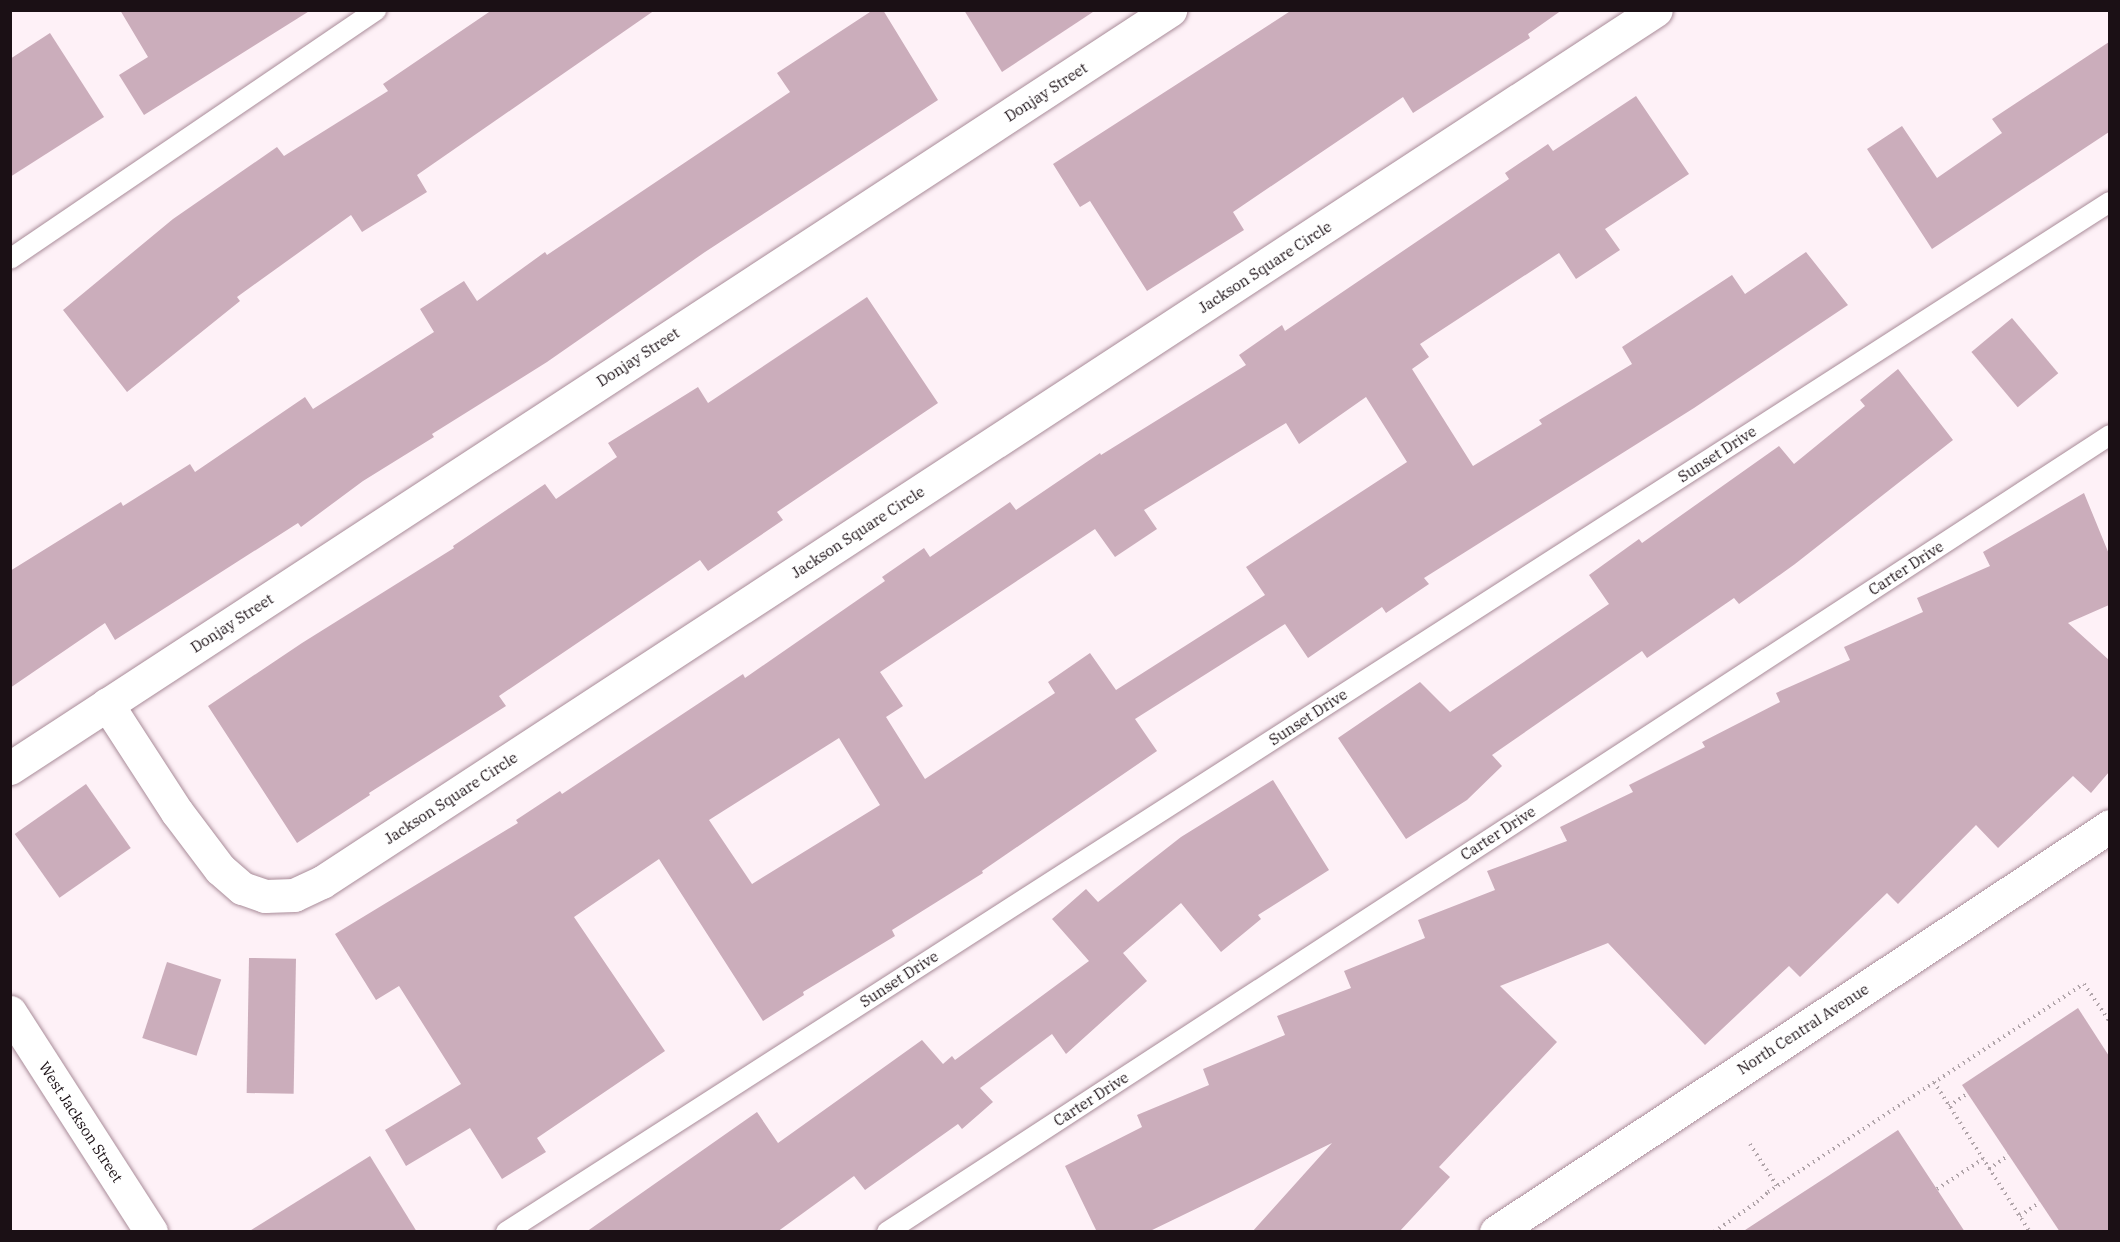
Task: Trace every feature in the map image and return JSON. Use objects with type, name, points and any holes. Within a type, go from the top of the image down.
[{"type":"street","name":"Donjay Street","points":[[10,768],[1170,10]]},
{"type":"street","name":"Jackson Square Circle","points":[[107,704],[177,812],[220,869],[242,888],[265,896],[294,895],[322,882],[1656,10]]},
{"type":"street","name":"North Central Avenue","points":[[1496,1232],[2109,826]]},
{"type":"street","name":"West Jackson Street","points":[[10,1012],[151,1232]]},
{"type":"lane","points":[[10,259],[376,10]]},
{"type":"lane","name":"Sunset Drive","points":[[506,1232],[2109,202]]},
{"type":"lane","name":"Carter Drive","points":[[887,1232],[2109,435]]},
{"type":"path","points":[[1714,1232],[1777,1186],[2084,984],[2109,1022]]},
{"type":"path","points":[[1934,1082],[2030,1231]]},
{"type":"path","points":[[1949,1106],[1968,1094]]},
{"type":"path","points":[[1750,1144],[1777,1186]]},
{"type":"path","points":[[1989,1169],[2009,1155]]},
{"type":"path","points":[[1936,1189],[1983,1159]]},
{"type":"path","points":[[2020,1216],[2040,1202]]},
{"type":"building","points":[[120,10],[311,10],[144,115],[119,75],[148,57]]},
{"type":"building","points":[[492,10],[655,10],[417,175],[427,192],[362,232],[351,215],[237,297],[240,301],[127,392],[63,310],[173,219],[277,147],[284,156],[388,91],[383,84]]},
{"type":"building","points":[[873,10],[883,10],[938,100],[705,252],[547,362],[432,434],[434,437],[363,481],[301,527],[298,523],[115,640],[105,623],[10,688],[10,571],[121,502],[123,506],[190,464],[195,472],[305,397],[313,409],[434,332],[420,309],[464,281],[477,301],[545,252],[547,255],[790,92],[777,73]]},
{"type":"building","points":[[964,10],[1096,10],[1002,72]]},
{"type":"building","points":[[1292,10],[1562,10],[1528,34],[1530,38],[1413,113],[1403,97],[1233,212],[1244,230],[1147,291],[1090,201],[1080,207],[1053,164]]},
{"type":"building","points":[[50,33],[104,117],[10,177],[10,59]]},
{"type":"building","points":[[2109,42],[2109,132],[1932,249],[1867,149],[1902,126],[1937,178],[2002,133],[1992,119]]},
{"type":"building","points":[[1636,96],[1689,174],[1605,229],[1620,250],[1576,279],[1559,253],[1420,344],[1429,357],[1412,369],[1473,466],[1542,424],[1539,420],[1632,364],[1622,347],[1732,275],[1745,294],[1806,252],[1848,305],[1694,408],[1424,578],[1429,584],[1386,613],[1382,607],[1308,658],[1285,624],[1135,719],[1157,751],[982,871],[983,873],[892,930],[895,936],[803,992],[804,995],[763,1021],[659,859],[574,917],[665,1051],[537,1138],[546,1152],[502,1179],[470,1128],[406,1166],[385,1130],[461,1084],[399,986],[376,1000],[335,934],[518,823],[516,820],[560,791],[562,794],[743,674],[745,678],[885,581],[882,577],[924,548],[930,557],[1010,502],[1016,510],[1100,453],[1101,455],[1246,365],[1239,355],[1282,325],[1285,331],[1509,179],[1505,173],[1548,144],[1553,151]],"holes":[[[1366,397],[1407,462],[1246,567],[1265,595],[1116,690],[1090,653],[1048,682],[1055,693],[925,779],[886,717],[903,706],[880,672],[1095,529],[1115,557],[1157,529],[1144,510],[1286,423],[1299,444]],[[839,738],[880,805],[752,884],[709,820]]]},
{"type":"building","points":[[867,297],[938,403],[777,512],[783,520],[708,571],[700,560],[499,696],[506,706],[369,793],[370,795],[297,843],[208,706],[302,643],[454,548],[453,546],[545,484],[556,499],[617,457],[608,443],[698,387],[708,403]]},
{"type":"building","points":[[2012,318],[2058,373],[2018,407],[1971,352]]},
{"type":"building","points":[[1898,369],[1953,440],[1795,564],[1739,604],[1734,598],[1647,658],[1642,651],[1492,755],[1502,766],[1467,800],[1406,839],[1338,738],[1420,682],[1450,712],[1609,604],[1589,575],[1639,539],[1642,543],[1779,446],[1794,464],[1865,406],[1860,400]]},
{"type":"building","points":[[2084,493],[2109,554],[2109,605],[2068,623],[2109,660],[2109,772],[2091,793],[2073,776],[1998,848],[1976,825],[1898,904],[1887,893],[1800,977],[1789,966],[1705,1045],[1608,943],[1500,986],[1557,1042],[1439,1167],[1450,1177],[1399,1232],[1252,1232],[1332,1143],[1148,1232],[1097,1232],[1065,1166],[1142,1127],[1137,1115],[1209,1085],[1203,1069],[1285,1035],[1277,1016],[1351,988],[1344,971],[1425,938],[1418,920],[1495,890],[1487,871],[1567,841],[1560,827],[1633,792],[1629,785],[1705,747],[1702,742],[1780,702],[1776,693],[1850,660],[1844,647],[1923,612],[1917,598],[1990,566],[1983,552]]},
{"type":"building","points":[[1273,780],[1329,870],[1258,915],[1261,919],[1221,952],[1181,903],[1123,953],[1147,981],[1066,1054],[1052,1034],[980,1088],[993,1102],[962,1129],[958,1124],[865,1190],[854,1176],[777,1232],[586,1232],[757,1112],[778,1143],[922,1040],[943,1064],[952,1056],[955,1060],[1089,961],[1052,919],[1086,889],[1098,902],[1181,837]]},
{"type":"building","points":[[86,784],[131,848],[59,898],[15,834]]},
{"type":"building","points":[[249,958],[296,959],[294,1094],[247,1093]]},
{"type":"building","points":[[167,962],[221,980],[196,1056],[142,1038]]},
{"type":"building","points":[[2078,1008],[2109,1056],[2109,1232],[2060,1232],[1962,1085]]},
{"type":"building","points":[[1898,1130],[1965,1232],[1742,1232],[1825,1178]]},
{"type":"building","points":[[370,1156],[417,1232],[248,1232]]}]
